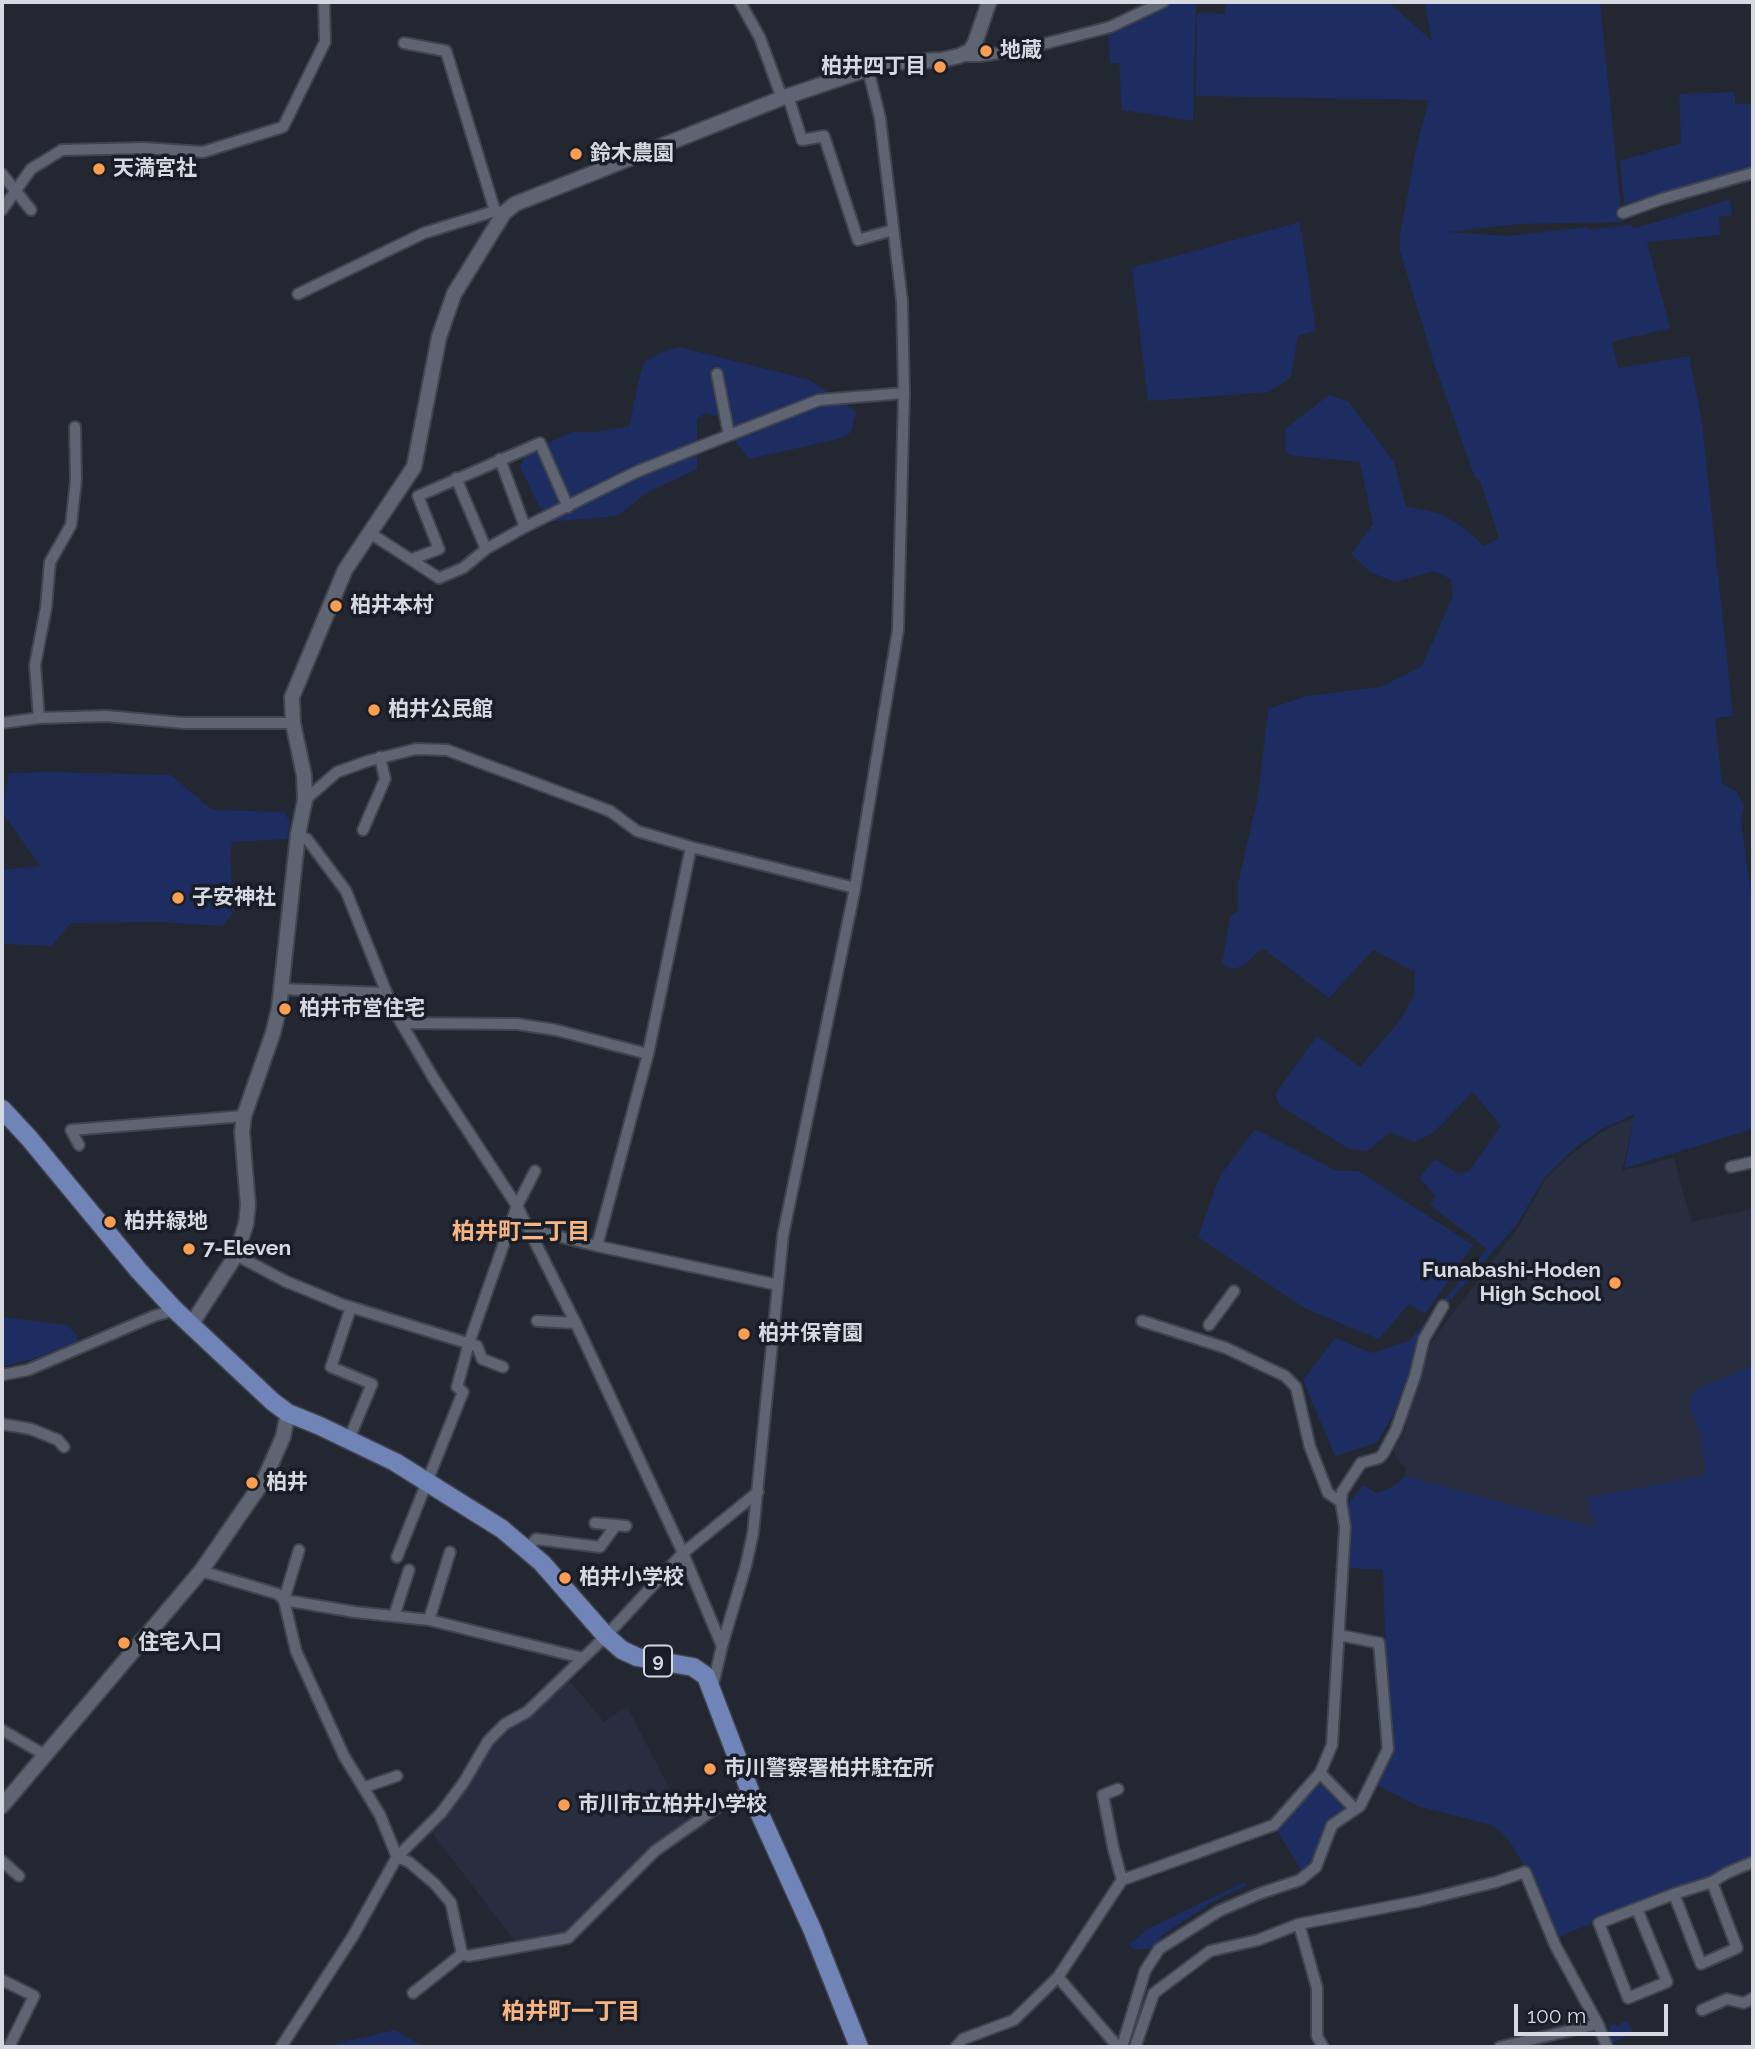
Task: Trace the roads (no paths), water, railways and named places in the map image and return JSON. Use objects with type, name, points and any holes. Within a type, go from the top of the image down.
[{"type":"main road","name":"9","points":[[2,1109],[175,1310],[273,1402],[288,1413],[395,1462],[502,1529],[554,1575],[606,1636],[622,1650],[637,1657],[693,1667],[706,1676],[750,1790],[812,1929],[859,2047]]},
{"type":"street","points":[[2,210],[31,169],[62,150],[144,148],[202,152],[283,127],[325,42],[324,2]]},
{"type":"street","points":[[740,2],[760,38],[802,139],[824,136],[858,240],[893,230]]},
{"type":"street","points":[[959,56],[970,51],[975,43],[989,2]]},
{"type":"street","points":[[298,294],[424,233],[499,212],[785,97],[868,69],[898,62],[1020,50],[1110,27],[1163,2]]},
{"type":"street","points":[[191,1325],[236,1255],[243,1238],[248,1205],[242,1132],[244,1116],[273,1033],[298,834],[305,800],[304,775],[293,723],[292,697],[295,686],[345,570],[414,467],[446,312],[499,212],[446,51],[404,43]]},
{"type":"street","points":[[712,1689],[746,1565],[758,1492],[783,1235],[855,888],[898,630],[904,393],[902,300],[880,118],[868,69]]},
{"type":"street","points":[[1623,213],[1753,173]]},
{"type":"street","points":[[2,174],[31,210]]},
{"type":"street","points":[[717,374],[729,435]]},
{"type":"street","points":[[370,533],[439,578],[463,568],[485,549],[525,527],[636,472],[819,401],[904,393]]},
{"type":"street","points":[[39,718],[34,665],[46,608],[50,562],[71,525],[76,480],[75,427]]},
{"type":"street","points":[[412,559],[439,549],[418,496],[540,443],[568,508]]},
{"type":"street","points":[[500,459],[525,527]]},
{"type":"street","points":[[456,478],[485,549]]},
{"type":"street","points":[[2,723],[39,718],[106,716],[184,723],[293,723]]},
{"type":"street","points":[[305,800],[337,772],[380,757],[416,749],[447,750],[610,811],[637,831],[855,888]]},
{"type":"street","points":[[363,830],[386,779],[380,757]]},
{"type":"street","points":[[298,834],[307,839],[346,891],[385,993],[401,1023],[433,1079],[517,1206],[576,1323],[683,1553],[722,1646]]},
{"type":"street","points":[[597,1246],[648,1054],[691,847]]},
{"type":"street","points":[[280,989],[385,993]]},
{"type":"street","points":[[401,1023],[517,1024],[556,1030],[648,1054]]},
{"type":"street","points":[[79,1145],[71,1130],[244,1116]]},
{"type":"street","points":[[1731,1167],[1753,1162]]},
{"type":"street","points":[[397,1557],[463,1392],[457,1387],[469,1343],[517,1206],[535,1171]]},
{"type":"street","points":[[529,1230],[778,1284]]},
{"type":"street","points":[[236,1255],[285,1281],[351,1307],[477,1346],[482,1359],[503,1367]]},
{"type":"street","points":[[1209,1325],[1234,1291]]},
{"type":"street","points":[[956,2047],[964,2039],[1014,2020],[1058,1977],[1122,1880],[1274,1825],[1320,1773],[1332,1745],[1345,1527],[1342,1492],[1361,1463],[1379,1458],[1396,1430],[1415,1376],[1424,1339],[1443,1306]]},
{"type":"street","points":[[349,1439],[372,1384],[331,1367],[351,1307]]},
{"type":"street","points":[[2,1375],[28,1370],[153,1316],[175,1310]]},
{"type":"street","points":[[537,1321],[576,1323]]},
{"type":"street","points":[[1142,1321],[1226,1348],[1285,1376],[1296,1387],[1310,1447],[1328,1493],[1341,1502]]},
{"type":"street","points":[[2,1806],[201,1571],[264,1480],[283,1437],[288,1413]]},
{"type":"street","points":[[2,1424],[30,1429],[58,1440],[64,1447]]},
{"type":"street","points":[[281,2047],[353,1936],[397,1857],[441,1812],[464,1782],[488,1741],[505,1724],[527,1712],[606,1636],[683,1553],[758,1492]]},
{"type":"street","points":[[527,1549],[536,1539],[600,1547],[621,1526],[595,1523]]},
{"type":"street","points":[[299,1550],[284,1600],[296,1651],[344,1756],[380,1815],[397,1857],[409,1862],[436,1884],[451,1903],[462,1954]]},
{"type":"street","points":[[429,1620],[450,1552]]},
{"type":"street","points":[[394,1616],[409,1570]]},
{"type":"street","points":[[201,1571],[278,1594],[284,1600],[429,1620],[583,1658]]},
{"type":"street","points":[[1120,2047],[1145,1971],[1159,1949],[1219,1911],[1261,1892],[1300,1880],[1316,1867],[1332,1825],[1360,1806],[1388,1749],[1379,1643],[1339,1635]]},
{"type":"street","points":[[2,1730],[45,1755]]},
{"type":"street","points":[[1320,1773],[1355,1809]]},
{"type":"street","points":[[365,1787],[397,1776]]},
{"type":"street","points":[[462,1954],[468,1956],[568,1938],[655,1851],[716,1808],[750,1790]]},
{"type":"street","points":[[1118,1790],[1103,1795],[1122,1880]]},
{"type":"street","points":[[2,1860],[19,1876]]},
{"type":"street","points":[[1637,1909],[1667,1982],[1628,1998],[1599,1923],[1674,1894],[1712,1882],[1753,1862]]},
{"type":"street","points":[[1137,2046],[1154,1993],[1210,1951],[1258,1940],[1299,1924],[1432,1898],[1525,1872],[1555,1945],[1598,2024],[1607,2047]]},
{"type":"street","points":[[1674,1894],[1702,1964],[1737,1948],[1712,1882]]},
{"type":"street","points":[[1299,1924],[1317,1988],[1317,2036],[1323,2047]]},
{"type":"street","points":[[414,1993],[462,1954]]},
{"type":"street","points":[[1058,1977],[1120,2047]]},
{"type":"street","points":[[2,1980],[34,1996],[9,2047]]},
{"type":"street","points":[[1702,2010],[1727,1999],[1744,2003],[1753,1998]]},
{"type":"street","points":[[1500,2047],[1517,2046],[1598,2024]]},
{"type":"place","name":"地蔵","points":[[986,51]]},
{"type":"place","name":"柏井四丁目","points":[[940,67]]},
{"type":"place","name":"鈴木農園","points":[[576,154]]},
{"type":"place","name":"天満宮社","points":[[99,169]]},
{"type":"place","name":"柏井本村","points":[[336,606]]},
{"type":"place","name":"柏井公民館","points":[[374,710]]},
{"type":"place","name":"子安神社","points":[[178,898]]},
{"type":"place","name":"柏井市営住宅","points":[[285,1009]]},
{"type":"place","name":"柏井緑地","points":[[110,1222]]},
{"type":"place","name":"7-Eleven","points":[[189,1249]]},
{"type":"place","name":"Funabashi-Hoden High School","points":[[1615,1283]]},
{"type":"place","name":"柏井保育園","points":[[744,1334]]},
{"type":"place","name":"柏井","points":[[252,1483]]},
{"type":"place","name":"柏井小学校","points":[[565,1578]]},
{"type":"place","name":"住宅入口","points":[[124,1643]]},
{"type":"place","name":"市川警察署柏井駐在所","points":[[710,1769]]},
{"type":"place","name":"市川市立柏井小学校","points":[[564,1805]]},
{"type":"district","name":"柏井町二丁目","points":[[521,1232]]},
{"type":"district","name":"柏井町一丁目","points":[[571,2012]]}]
